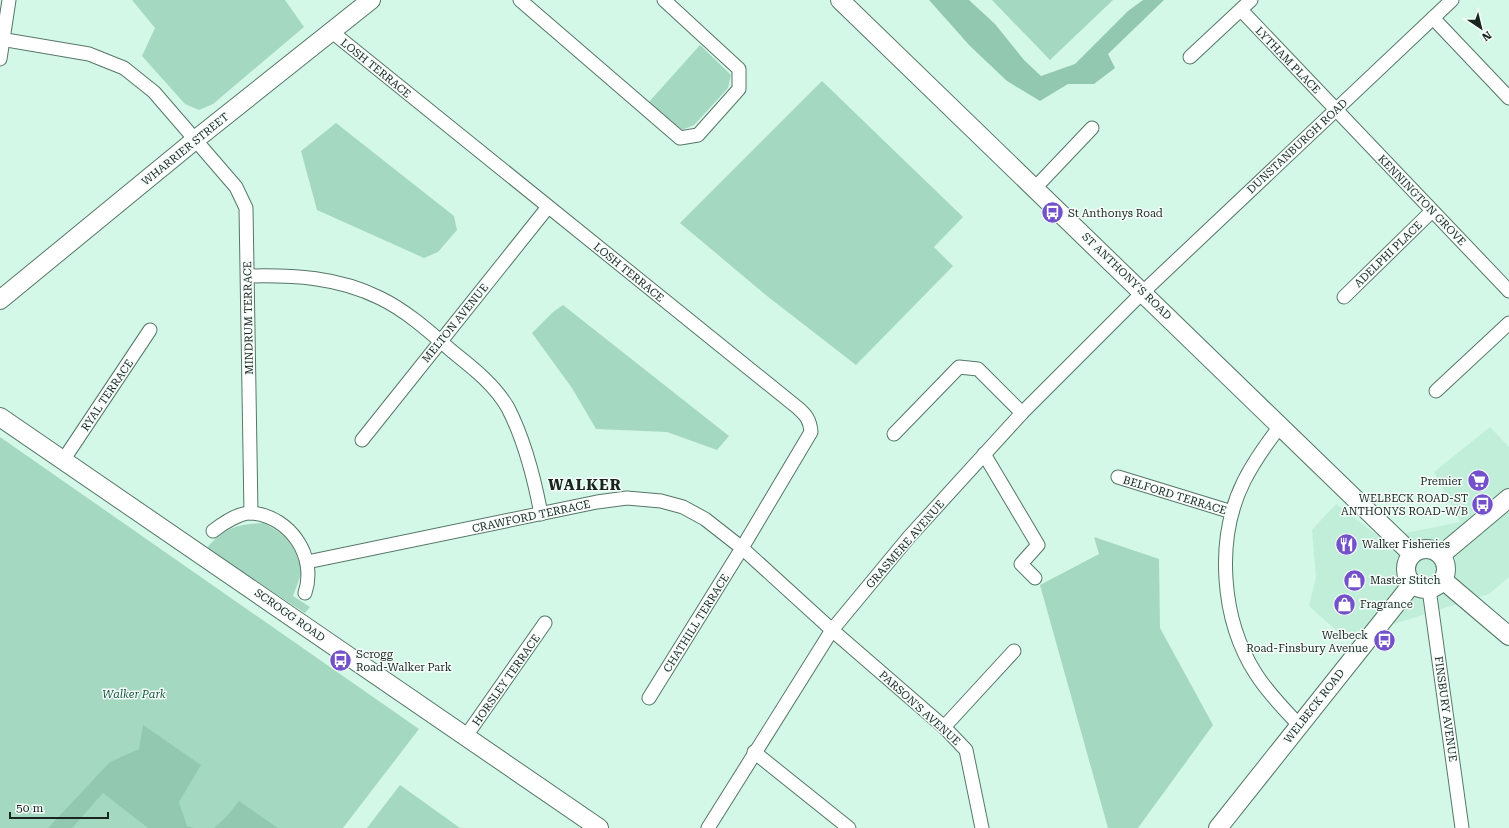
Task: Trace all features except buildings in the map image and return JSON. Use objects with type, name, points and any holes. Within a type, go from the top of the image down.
[{"type":"street","points":[[0,59],[9,0]]},
{"type":"street","name":"WHARRIER STREET","points":[[0,300],[195,140],[371,0]]},
{"type":"street","points":[[520,0],[680,138],[698,135],[739,89],[739,69],[664,0]]},
{"type":"street","name":"ST ANTHONY'S ROAD","points":[[840,0],[1281,425],[1412,554]]},
{"type":"street","points":[[1190,57],[1251,0]]},
{"type":"street","name":"DUNSTANBURGH ROAD","points":[[1143,292],[1452,0]]},
{"type":"street","name":"LYTHAM PLACE","points":[[1241,10],[1336,109]]},
{"type":"street","points":[[1433,18],[1509,98]]},
{"type":"street","name":"LOSH TERRACE","points":[[332,32],[806,414],[810,423],[811,432],[742,548]]},
{"type":"street","name":"MINDRUM TERRACE","points":[[2,40],[89,54],[124,68],[154,92],[236,187],[246,208],[251,513]]},
{"type":"street","name":"KENNINGTON GROVE","points":[[1336,109],[1509,291]]},
{"type":"street","points":[[1035,188],[1092,128]]},
{"type":"street","name":"MELTON AVENUE","points":[[362,440],[440,340],[548,207]]},
{"type":"street","name":"ADELPHI PLACE","points":[[1344,297],[1432,211]]},
{"type":"street","points":[[248,276],[291,275],[338,282],[381,298],[412,318],[440,340],[486,379],[507,407],[522,440],[534,477],[541,514]]},
{"type":"street","name":"GRASMERE AVENUE","points":[[708,828],[754,752],[832,630],[909,537],[984,454],[1022,413],[1143,292]]},
{"type":"street","points":[[1436,391],[1509,323]]},
{"type":"street","name":"RYAL TERRACE","points":[[64,459],[150,330]]},
{"type":"street","points":[[894,434],[959,367],[978,369],[1022,413]]},
{"type":"street","name":"SCROGG ROAD","points":[[0,417],[64,459],[599,828]]},
{"type":"street","points":[[1281,425],[1257,457],[1243,482],[1232,512],[1226,552],[1226,581],[1230,614],[1241,646],[1256,674],[1299,725]]},
{"type":"street","points":[[984,454],[1038,545],[1021,564],[1035,578]]},
{"type":"street","name":"BELFORD TERRACE","points":[[1118,477],[1232,512]]},
{"type":"street","name":"CRAWFORD TERRACE","points":[[307,562],[597,502],[627,498],[661,501],[683,507],[705,519],[742,548],[832,630]]},
{"type":"street","points":[[1442,555],[1509,498]]},
{"type":"street","points":[[213,531],[228,520],[251,513],[276,520],[291,531],[307,562],[309,582],[305,593]]},
{"type":"street","name":"CHATHILL TERRACE","points":[[649,698],[742,548]]},
{"type":"street","points":[[1427,548],[1432,549],[1442,555],[1446,570],[1436,584],[1420,588],[1412,584],[1405,572],[1408,559],[1412,554],[1421,549],[1427,548]]},
{"type":"street","name":"WELBECK ROAD","points":[[1218,828],[1412,584]]},
{"type":"street","points":[[1436,584],[1509,636]]},
{"type":"street","name":"FINSBURY AVENUE","points":[[1436,584],[1462,828]]},
{"type":"street","name":"HORSLEY TERRACE","points":[[466,736],[545,623]]},
{"type":"street","name":"PARSON'S AVENUE","points":[[832,630],[944,727],[966,750],[982,828]]},
{"type":"street","points":[[944,727],[1014,651]]},
{"type":"street","points":[[754,752],[849,828]]},
{"type":"shaded area","points":[[929,0],[969,0],[995,24],[1024,60],[1041,76],[1075,64],[1128,11],[1143,0],[1164,0],[1108,54],[1115,68],[1094,84],[1068,84],[1040,101],[1007,81],[970,46]]},
{"type":"shaded area","points":[[1490,427],[1509,447],[1509,577],[1489,594],[1346,639],[1309,606],[1316,577],[1312,530],[1336,504],[1381,538],[1460,522],[1434,472]]},
{"type":"shaded area","points":[[143,725],[201,765],[179,802],[187,826],[194,828],[148,828],[103,793],[72,828],[48,828],[110,762],[139,749]]},
{"type":"shaded area","points":[[239,801],[278,828],[214,828],[227,816]]},
{"type":"green space","points":[[132,0],[285,0],[304,27],[213,104],[199,110],[185,104],[142,56],[155,28]]},
{"type":"green space","points":[[992,0],[1113,0],[1050,60]]},
{"type":"green space","points":[[700,45],[731,75],[728,88],[694,125],[682,130],[649,102]]},
{"type":"green space","points":[[822,81],[963,217],[934,247],[953,266],[856,365],[767,296],[680,223]]},
{"type":"green space","points":[[336,123],[454,216],[457,230],[438,252],[424,258],[317,210],[301,151]]},
{"type":"green space","points":[[563,305],[729,436],[717,450],[667,432],[596,429],[572,388],[532,333],[553,312]]},
{"type":"green space","name":"Walker Park","points":[[0,437],[419,729],[343,828],[0,828]]},
{"type":"green space","points":[[264,523],[279,532],[289,542],[299,560],[303,569],[293,596],[310,607],[305,613],[206,549],[219,536],[232,528]]},
{"type":"green space","points":[[1094,537],[1159,559],[1160,628],[1213,725],[1138,828],[1108,828],[1040,585],[1099,554]]},
{"type":"green space","points":[[400,785],[460,828],[367,828]]},
{"type":"place","name":"St Anthonys Road","points":[[1052,213]]},
{"type":"place","name":"Premier","points":[[1478,481]]},
{"type":"place","name":"WELBECK ROAD-ST ANTHONYS ROAD-W/B","points":[[1483,504]]},
{"type":"place","name":"Walker Fisheries","points":[[1346,544]]},
{"type":"place","name":"Master Stitch","points":[[1355,580]]},
{"type":"place","name":"Fragrance","points":[[1344,604]]},
{"type":"place","name":"Welbeck Road-Finsbury Avenue","points":[[1384,641]]},
{"type":"place","name":"Scrogg Road-Walker Park","points":[[340,660]]},
{"type":"district","name":"WALKER","points":[[585,485]]}]
